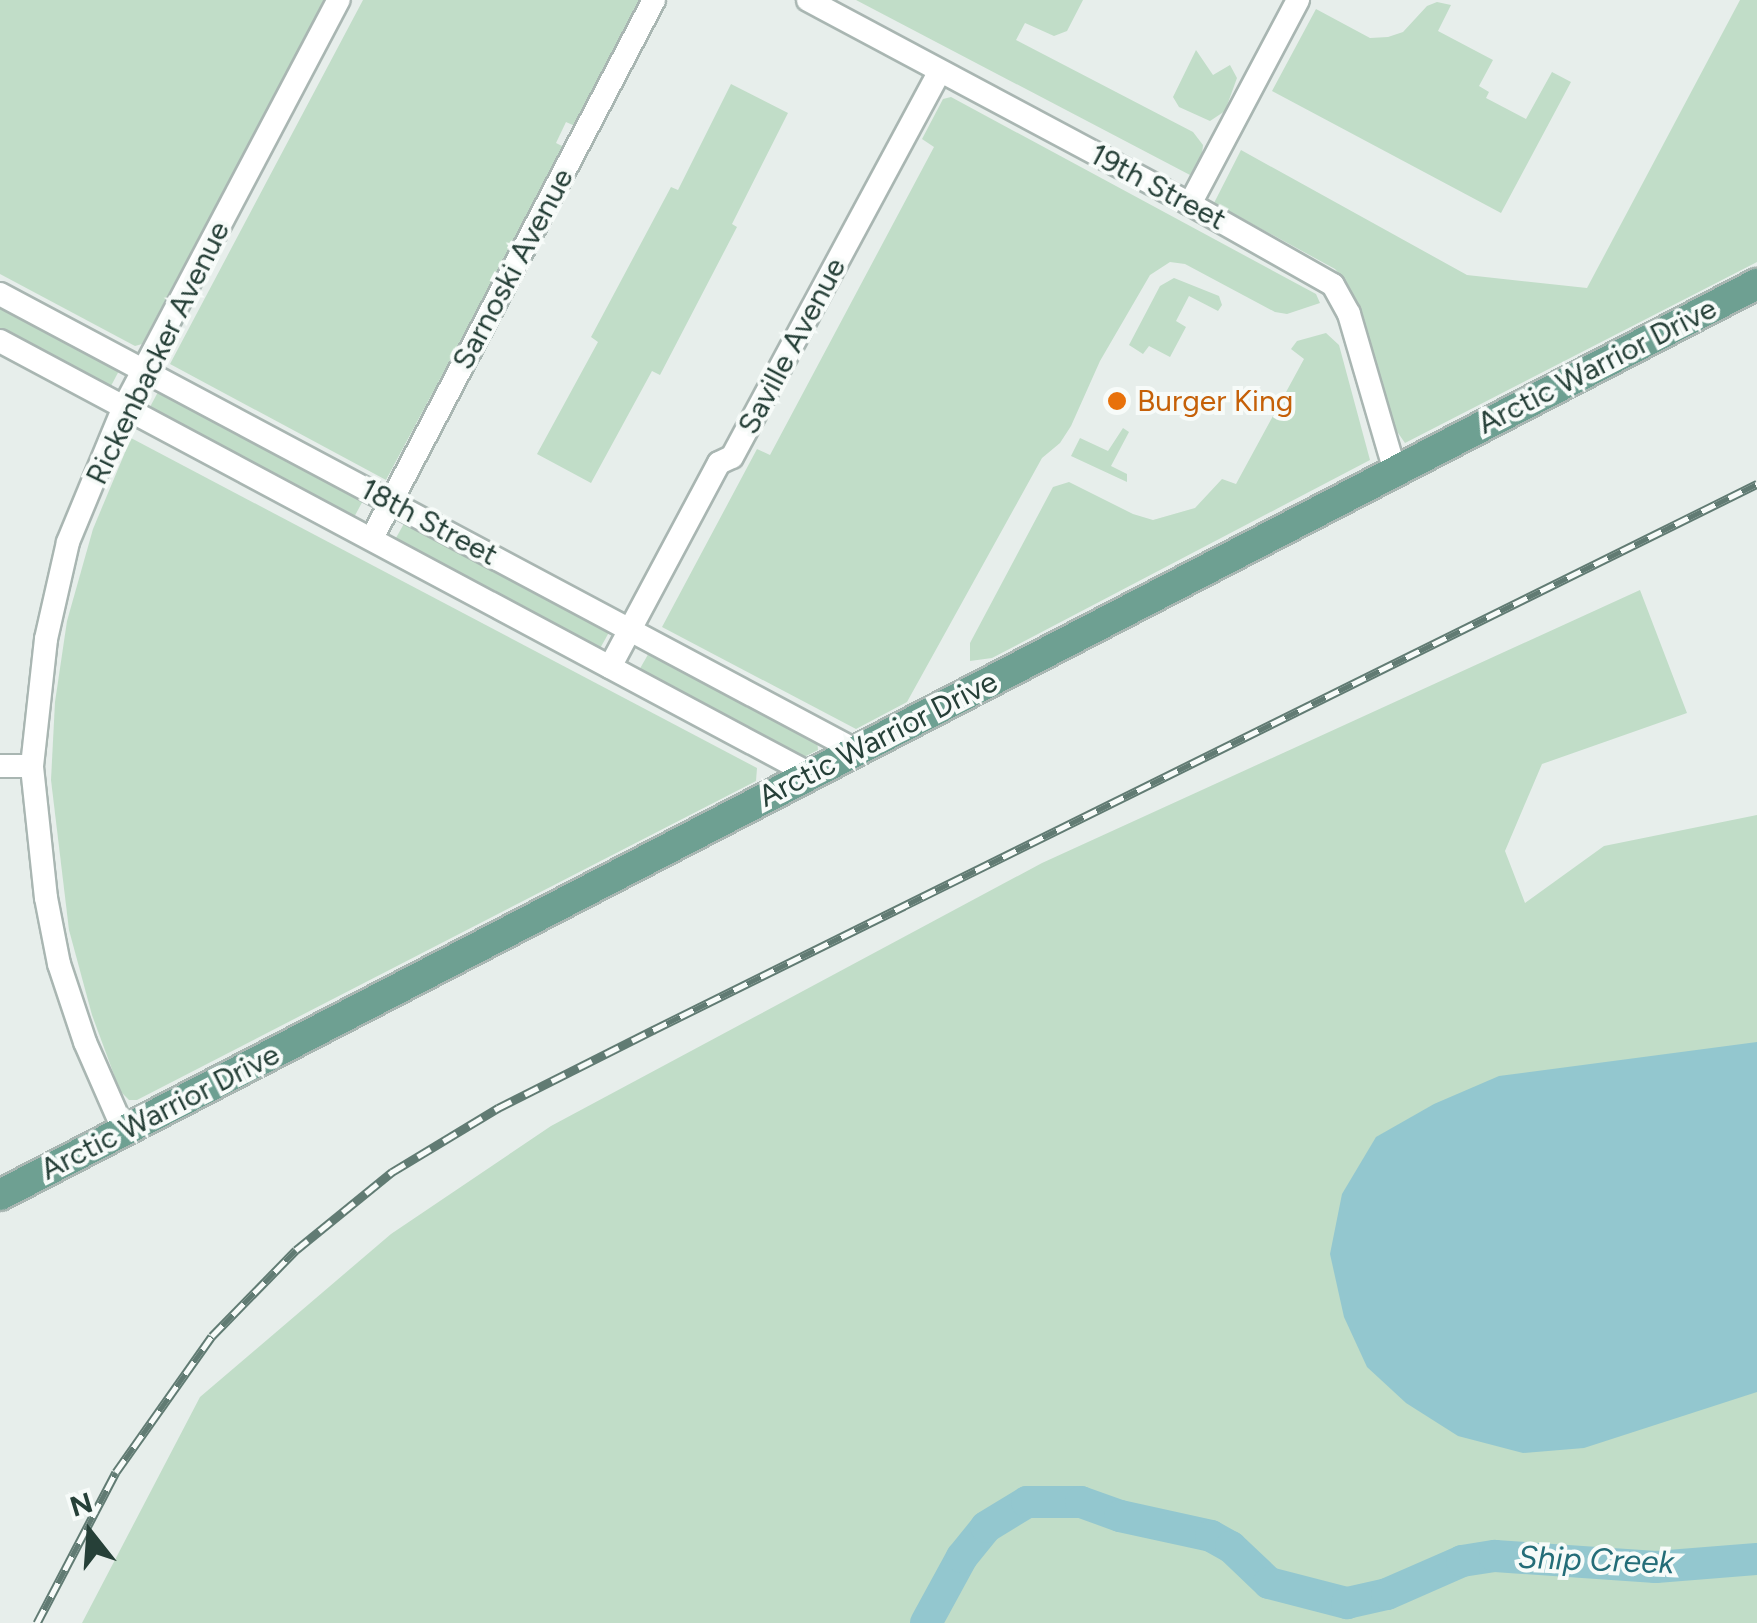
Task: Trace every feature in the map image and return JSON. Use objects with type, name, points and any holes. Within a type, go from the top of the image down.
[{"type":"main road","name":"Arctic Warrior Drive","points":[[0,1195],[1757,284]]},
{"type":"street","name":"Rickenbacker Avenue","points":[[124,1131],[85,1042],[59,964],[46,898],[32,766],[46,639],[68,542],[124,407],[340,0]]},
{"type":"street","name":"Sarnoski Avenue","points":[[372,538],[654,0]]},
{"type":"street","name":"19th Street","points":[[808,0],[1190,204],[1332,285],[1349,314],[1395,472]]},
{"type":"street","points":[[1190,204],[1298,0]]},
{"type":"street","name":"Saville Avenue","points":[[610,667],[718,463],[732,456],[940,71]]},
{"type":"street","name":"18th Street","points":[[0,294],[857,751]]},
{"type":"street","name":"18th Street","points":[[0,342],[810,774]]},
{"type":"street","points":[[0,766],[32,766]]},
{"type":"green space","points":[[0,0],[325,0],[142,344],[135,346],[0,274]]},
{"type":"green space","points":[[363,0],[643,0],[575,126],[566,122],[556,143],[564,147],[386,480],[170,364]]},
{"type":"green space","points":[[856,0],[1083,0],[1067,31],[1054,36],[1025,23],[1016,40],[1193,132],[1203,145],[1202,154],[1190,175]]},
{"type":"green space","points":[[1740,0],[1757,0],[1757,262],[1405,443],[1396,430],[1358,305],[1347,283],[1335,269],[1214,203],[1241,150],[1467,275],[1587,288]]},
{"type":"green space","points":[[1437,2],[1451,5],[1438,31],[1493,60],[1479,86],[1489,92],[1486,98],[1526,119],[1552,72],[1571,82],[1501,213],[1272,91],[1316,9],[1370,38],[1388,37],[1403,32],[1427,6]]},
{"type":"green space","points":[[1196,50],[1213,75],[1230,65],[1237,78],[1225,111],[1210,121],[1179,107],[1173,97]]},
{"type":"green space","points":[[731,84],[788,113],[732,224],[737,227],[660,375],[652,371],[591,483],[537,454],[598,342],[591,337],[671,187],[678,190]]},
{"type":"green space","points":[[951,97],[1316,294],[1320,303],[1287,314],[1275,312],[1185,264],[1170,262],[1150,275],[1100,361],[1071,426],[1060,443],[1042,458],[907,702],[856,729],[662,627],[757,449],[770,455],[934,147],[922,139],[943,99]]},
{"type":"green space","points":[[1174,278],[1219,296],[1222,305],[1218,311],[1189,296],[1176,321],[1186,327],[1170,357],[1149,346],[1143,354],[1129,345],[1160,286]]},
{"type":"green space","points":[[0,305],[120,369],[107,393],[0,336]]},
{"type":"green space","points":[[1326,333],[1339,345],[1370,460],[992,658],[970,661],[970,643],[1053,487],[1069,482],[1153,520],[1195,508],[1222,479],[1236,484],[1304,359],[1291,349],[1297,341]]},
{"type":"green space","points":[[159,390],[364,499],[353,520],[148,411]]},
{"type":"green space","points":[[1123,428],[1129,432],[1111,466],[1127,474],[1127,482],[1071,456],[1080,438],[1108,451]]},
{"type":"green space","points":[[131,438],[757,768],[756,781],[137,1100],[129,1100],[120,1091],[92,1015],[69,930],[51,780],[55,702],[67,621],[93,529]]},
{"type":"green space","points":[[406,520],[609,632],[597,654],[394,542]]},
{"type":"green space","points":[[1640,590],[1687,713],[1542,764],[1505,851],[1525,903],[1604,846],[1757,815],[1757,1623],[82,1623],[200,1397],[391,1234],[551,1126],[1042,863]]},
{"type":"green space","points":[[650,651],[817,740],[818,750],[800,759],[638,672]]},
{"type":"water","points":[[1757,1042],[1757,1392],[1584,1448],[1523,1453],[1458,1436],[1406,1403],[1367,1367],[1344,1317],[1330,1254],[1342,1194],[1376,1137],[1434,1104],[1499,1076]]},
{"type":"waterway","name":"Ship Creek","points":[[926,1623],[962,1557],[986,1527],[1027,1502],[1081,1502],[1120,1516],[1211,1536],[1231,1547],[1269,1583],[1347,1603],[1387,1594],[1462,1561],[1495,1556],[1656,1567],[1757,1559]]},
{"type":"railway","points":[[37,1623],[116,1472],[212,1336],[296,1250],[392,1172],[498,1108],[1757,484]]},
{"type":"place","name":"Burger King","points":[[1117,401]]}]
